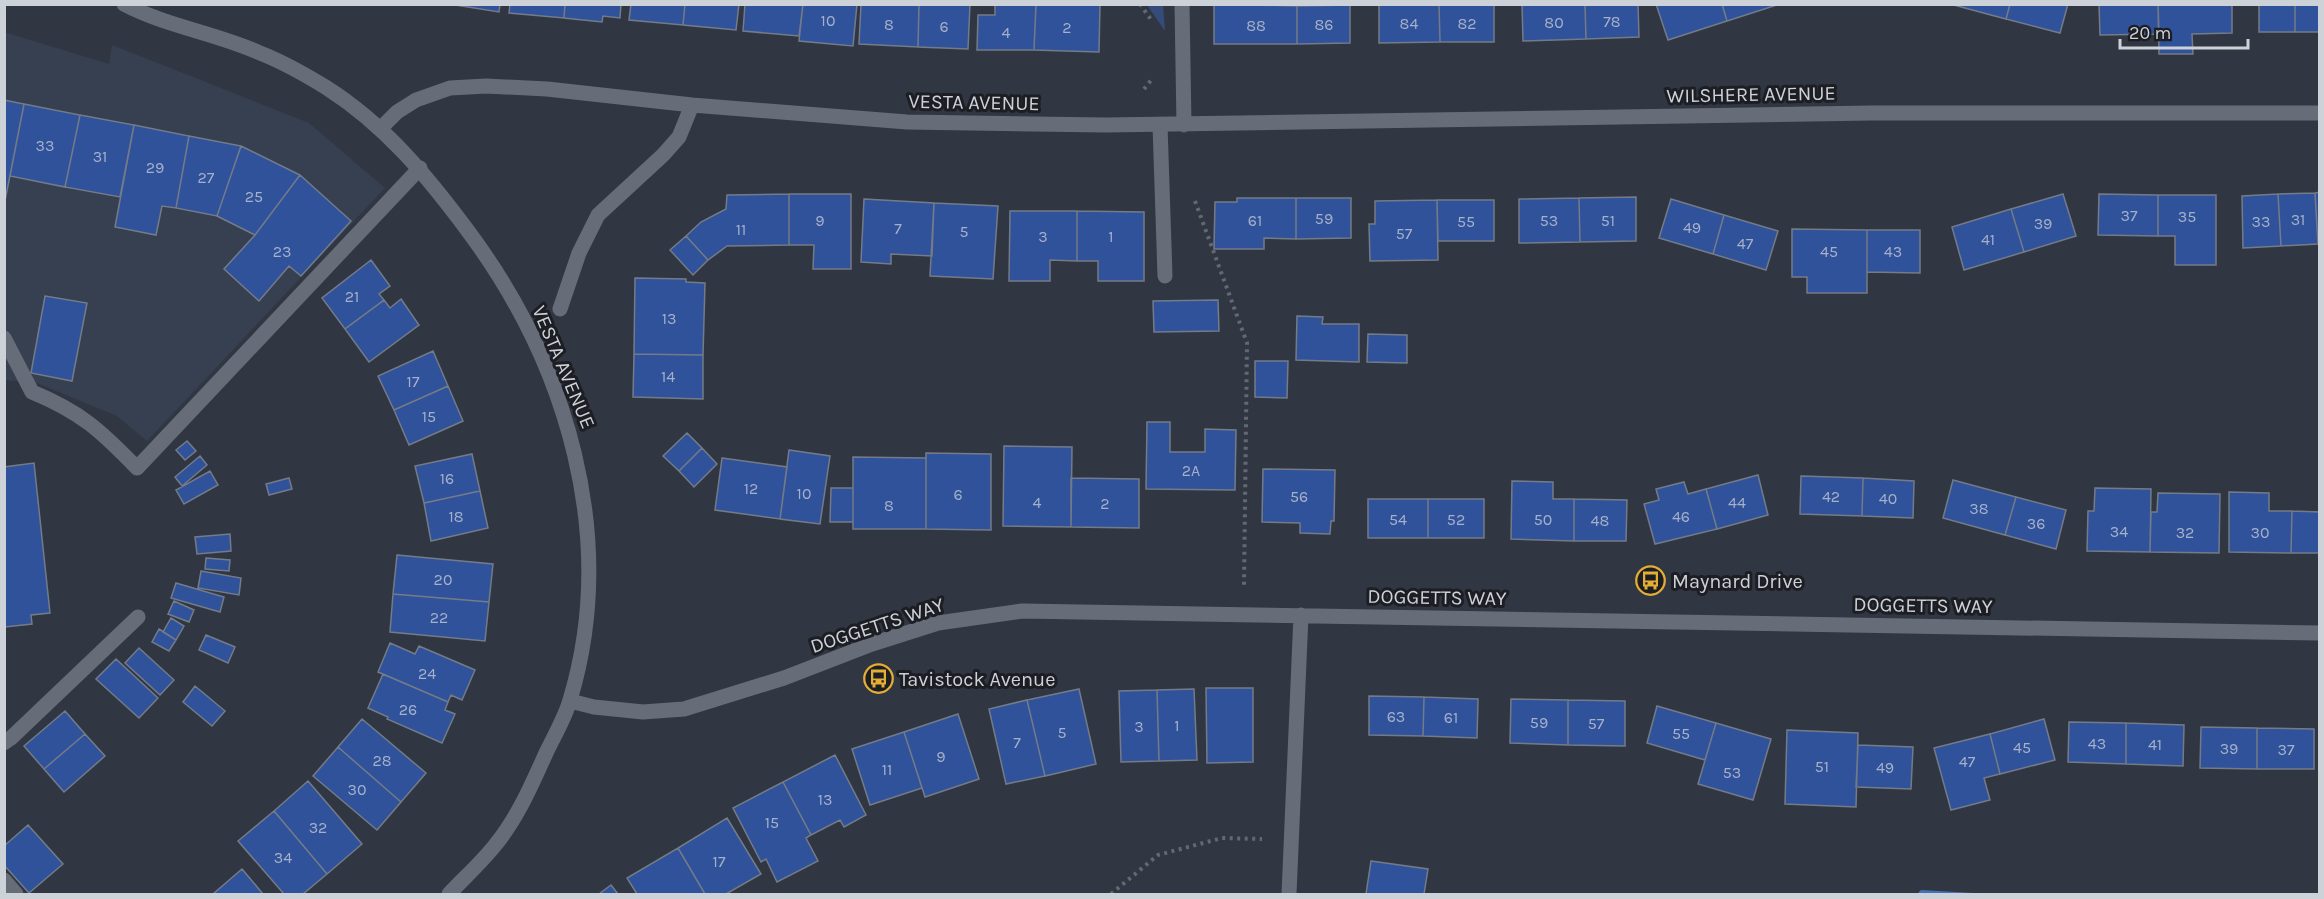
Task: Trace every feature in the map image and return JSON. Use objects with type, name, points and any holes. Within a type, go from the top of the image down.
[{"type":"street","name":"VESTA AVENUE","points":[[124,4],[150,18],[260,52],[327,89],[380,129],[420,168],[494,266],[527,327],[556,391],[575,448],[589,539],[588,615],[570,701]]},
{"type":"street","points":[[1182,4],[1184,125]]},
{"type":"street","name":"VESTA AVENUE","points":[[380,129],[397,112],[416,100],[450,88],[486,86],[547,89],[692,105],[907,122],[1184,125]]},
{"type":"street","name":"VESTA AVENUE","points":[[560,309],[579,253],[598,215],[663,155],[679,137],[692,105]]},
{"type":"street","name":"WILSHERE AVENUE","points":[[1184,125],[1871,113],[2319,113]]},
{"type":"street","points":[[1160,125],[1165,276]]},
{"type":"street","points":[[4,338],[32,392],[59,403],[99,428],[137,468],[420,168]]},
{"type":"street","name":"DOGGETTS WAY","points":[[570,701],[594,707],[643,712],[684,709],[784,678],[872,644],[938,623],[1022,611],[2319,633]]},
{"type":"street","points":[[1289,894],[1301,615]]},
{"type":"street","points":[[8,741],[138,617]]},
{"type":"street","points":[[449,894],[496,844],[527,796],[570,701]]},
{"type":"street","points":[[4,880],[16,894]]},
{"type":"path","points":[[1192,192],[1247,343],[1243,614]]},
{"type":"path","points":[[1112,894],[1158,855],[1222,837],[1291,840]]},
{"type":"shaded area","points":[[1147,5],[1163,5],[1165,31]]},
{"type":"shaded area","points":[[4,32],[109,64],[112,45],[309,123],[385,188],[147,441],[117,416],[37,383],[5,380]]},
{"type":"shaded area","points":[[1921,890],[1991,894],[1917,894]]},
{"type":"building","points":[[449,4],[500,4],[499,12]]},
{"type":"building","points":[[510,4],[565,4],[564,18],[509,13]]},
{"type":"building","points":[[565,4],[621,4],[620,18],[603,16],[602,22],[564,18]]},
{"type":"building","points":[[631,4],[685,4],[683,25],[629,20]]},
{"type":"building","points":[[685,4],[739,4],[736,30],[683,25]]},
{"type":"building","points":[[745,4],[803,4],[799,36],[743,31]]},
{"type":"building","points":[[803,4],[857,4],[853,46],[799,41]]},
{"type":"building","points":[[861,4],[919,4],[918,47],[859,44]]},
{"type":"building","points":[[919,4],[970,4],[968,49],[918,47]]},
{"type":"building","points":[[995,4],[1036,4],[1034,50],[977,50],[978,15],[995,15]]},
{"type":"building","points":[[1036,4],[1100,4],[1099,52],[1034,50]]},
{"type":"building","points":[[1214,4],[1297,6],[1297,44],[1214,44]]},
{"type":"building","points":[[1379,4],[1439,4],[1440,42],[1379,43]]},
{"type":"building","points":[[1439,4],[1494,4],[1494,42],[1440,42]]},
{"type":"building","points":[[1522,4],[1585,4],[1586,39],[1523,41]]},
{"type":"building","points":[[1585,4],[1638,4],[1639,37],[1586,39]]},
{"type":"building","points":[[1656,4],[1722,4],[1727,21],[1668,40]]},
{"type":"building","points":[[1722,4],[1780,4],[1727,21]]},
{"type":"building","points":[[1950,4],[2010,4],[2006,19]]},
{"type":"building","points":[[2010,4],[2068,4],[2060,33],[2006,19]]},
{"type":"building","points":[[2099,4],[2158,4],[2159,34],[2100,35]]},
{"type":"building","points":[[2158,4],[2232,4],[2232,33],[2192,34],[2193,54],[2159,54]]},
{"type":"building","points":[[2259,4],[2295,4],[2295,32],[2259,32]]},
{"type":"building","points":[[2295,4],[2320,4],[2320,32],[2295,32]]},
{"type":"building","points":[[1350,5],[1350,43],[1297,44],[1297,6]]},
{"type":"building","points":[[4,100],[24,104],[5,201],[4,200]]},
{"type":"building","points":[[24,104],[80,115],[65,187],[10,176]]},
{"type":"building","points":[[80,115],[134,125],[120,197],[65,187]]},
{"type":"building","points":[[134,125],[189,136],[176,208],[162,206],[156,235],[115,227]]},
{"type":"building","points":[[189,136],[241,146],[217,216],[176,208]]},
{"type":"building","points":[[241,146],[300,175],[255,235],[217,216]]},
{"type":"building","points":[[300,175],[351,221],[301,276],[289,266],[259,301],[224,269],[255,235]]},
{"type":"building","points":[[2320,192],[2320,244],[2318,244],[2315,193]]},
{"type":"building","points":[[2315,193],[2318,244],[2281,246],[2278,194]]},
{"type":"building","points":[[789,194],[851,194],[851,269],[813,269],[814,245],[789,245]]},
{"type":"building","points":[[789,194],[789,245],[727,246],[708,260],[686,236],[701,222],[726,209],[727,195]]},
{"type":"building","points":[[2063,194],[2076,236],[2024,252],[2011,209]]},
{"type":"building","points":[[2099,194],[2158,195],[2158,236],[2098,235]]},
{"type":"building","points":[[2278,194],[2281,246],[2243,248],[2242,196]]},
{"type":"building","points":[[2158,195],[2216,195],[2216,265],[2175,265],[2175,236],[2158,236]]},
{"type":"building","points":[[1636,197],[1636,241],[1580,242],[1579,198]]},
{"type":"building","points":[[1237,198],[1296,198],[1296,239],[1264,238],[1264,249],[1214,249],[1215,202],[1237,202]]},
{"type":"building","points":[[1296,198],[1351,198],[1351,238],[1296,239]]},
{"type":"building","points":[[1579,198],[1580,242],[1519,243],[1519,199]]},
{"type":"building","points":[[864,199],[934,203],[932,256],[891,254],[891,264],[861,262]]},
{"type":"building","points":[[1671,199],[1724,215],[1713,254],[1659,238]]},
{"type":"building","points":[[1437,200],[1494,200],[1494,241],[1438,241]]},
{"type":"building","points":[[1437,200],[1438,260],[1370,261],[1369,224],[1375,224],[1375,201]]},
{"type":"building","points":[[934,203],[998,206],[993,279],[930,276]]},
{"type":"building","points":[[2011,209],[2024,252],[1964,270],[1952,227]]},
{"type":"building","points":[[1010,211],[1077,211],[1077,261],[1050,260],[1050,281],[1009,281]]},
{"type":"building","points":[[1077,211],[1144,212],[1144,281],[1098,281],[1098,261],[1077,261]]},
{"type":"building","points":[[1724,215],[1778,231],[1766,270],[1713,254]]},
{"type":"building","points":[[1792,229],[1867,230],[1867,293],[1807,293],[1807,277],[1792,277]]},
{"type":"building","points":[[1867,230],[1920,230],[1920,273],[1867,272]]},
{"type":"building","points":[[686,236],[708,260],[693,275],[670,250]]},
{"type":"building","points":[[371,260],[390,286],[379,294],[384,300],[345,329],[322,298]]},
{"type":"building","points":[[635,278],[686,279],[686,282],[705,283],[703,355],[634,354]]},
{"type":"building","points":[[45,296],[87,303],[72,381],[31,373]]},
{"type":"building","points":[[401,299],[419,325],[369,362],[345,329],[384,300],[390,308]]},
{"type":"building","points":[[1218,300],[1219,331],[1154,332],[1153,301]]},
{"type":"building","points":[[1297,316],[1323,317],[1322,324],[1359,324],[1359,362],[1296,360]]},
{"type":"building","points":[[1368,334],[1407,335],[1407,363],[1367,362]]},
{"type":"building","points":[[433,351],[448,386],[394,410],[378,376]]},
{"type":"building","points":[[634,354],[703,355],[703,399],[633,397]]},
{"type":"building","points":[[1255,361],[1288,361],[1287,398],[1255,397]]},
{"type":"building","points":[[448,386],[463,421],[409,445],[394,410]]},
{"type":"building","points":[[1147,422],[1170,422],[1170,452],[1205,452],[1205,429],[1236,430],[1235,490],[1146,489]]},
{"type":"building","points":[[687,433],[702,448],[679,471],[663,456]]},
{"type":"building","points":[[187,441],[196,451],[185,460],[176,450]]},
{"type":"building","points":[[1004,446],[1072,447],[1071,527],[1003,526]]},
{"type":"building","points":[[702,448],[717,464],[694,487],[679,471]]},
{"type":"building","points":[[789,450],[830,456],[820,524],[780,519]]},
{"type":"building","points":[[926,453],[991,454],[991,530],[926,529]]},
{"type":"building","points":[[472,454],[480,491],[424,503],[415,466]]},
{"type":"building","points":[[200,456],[207,465],[182,486],[175,477]]},
{"type":"building","points":[[853,457],[926,458],[926,529],[853,529]]},
{"type":"building","points":[[722,458],[787,467],[780,519],[715,510]]},
{"type":"building","points":[[34,463],[50,613],[31,615],[32,624],[5,627],[4,467]]},
{"type":"building","points":[[1263,469],[1335,470],[1334,521],[1331,521],[1330,534],[1300,533],[1300,523],[1262,522]]},
{"type":"building","points":[[210,471],[218,485],[184,504],[176,490]]},
{"type":"building","points":[[1758,475],[1768,515],[1717,529],[1706,489]]},
{"type":"building","points":[[1801,476],[1863,478],[1862,516],[1800,514]]},
{"type":"building","points":[[289,478],[292,489],[269,495],[266,484]]},
{"type":"building","points":[[1071,478],[1139,479],[1139,528],[1071,527]]},
{"type":"building","points":[[1863,478],[1914,481],[1913,518],[1862,516]]},
{"type":"building","points":[[1953,480],[2016,497],[2005,535],[1943,518]]},
{"type":"building","points":[[1512,481],[1553,482],[1553,499],[1574,499],[1574,541],[1511,539]]},
{"type":"building","points":[[1684,482],[1688,494],[1706,489],[1717,529],[1655,544],[1644,504],[1659,500],[1656,489]]},
{"type":"building","points":[[831,488],[853,488],[853,522],[830,522]]},
{"type":"building","points":[[2095,488],[2151,489],[2150,552],[2087,551],[2088,511],[2094,511]]},
{"type":"building","points":[[480,491],[488,528],[431,541],[424,503]]},
{"type":"building","points":[[2229,492],[2269,493],[2269,511],[2292,511],[2291,553],[2229,552]]},
{"type":"building","points":[[2158,493],[2220,494],[2219,553],[2150,552],[2151,512],[2157,512]]},
{"type":"building","points":[[2016,497],[2066,510],[2056,549],[2005,535]]},
{"type":"building","points":[[1368,499],[1428,499],[1428,538],[1368,538]]},
{"type":"building","points":[[1428,499],[1484,499],[1484,538],[1428,538]]},
{"type":"building","points":[[1574,499],[1627,500],[1626,541],[1574,541]]},
{"type":"building","points":[[2292,511],[2320,512],[2320,553],[2291,553]]},
{"type":"building","points":[[230,534],[231,551],[197,554],[195,537]]},
{"type":"building","points":[[397,555],[493,564],[489,602],[393,594]]},
{"type":"building","points":[[206,558],[230,560],[229,571],[205,569]]},
{"type":"building","points":[[201,571],[241,578],[239,595],[198,588]]},
{"type":"building","points":[[176,583],[224,597],[220,612],[171,598]]},
{"type":"building","points":[[393,594],[489,602],[485,641],[390,632]]},
{"type":"building","points":[[174,601],[194,610],[189,622],[168,614]]},
{"type":"building","points":[[171,618],[184,626],[176,640],[163,632]]},
{"type":"building","points":[[159,629],[176,640],[169,651],[152,642]]},
{"type":"building","points":[[206,635],[235,647],[228,663],[199,650]]},
{"type":"building","points":[[390,643],[415,654],[419,646],[475,670],[462,700],[451,695],[448,702],[378,672]]},
{"type":"building","points":[[139,648],[174,680],[160,695],[125,663]]},
{"type":"building","points":[[116,659],[158,698],[139,718],[96,679]]},
{"type":"building","points":[[383,674],[448,702],[445,710],[455,714],[442,743],[387,719],[388,717],[368,708]]},
{"type":"building","points":[[195,686],[225,711],[212,726],[183,702]]},
{"type":"building","points":[[1206,688],[1253,688],[1253,762],[1207,763]]},
{"type":"building","points":[[1079,689],[1096,764],[1045,776],[1027,700]]},
{"type":"building","points":[[1194,689],[1197,760],[1159,761],[1157,690]]},
{"type":"building","points":[[1157,690],[1159,761],[1121,762],[1119,691]]},
{"type":"building","points":[[1369,696],[1424,697],[1423,736],[1369,735]]},
{"type":"building","points":[[1424,697],[1478,699],[1477,738],[1423,736]]},
{"type":"building","points":[[1511,699],[1568,700],[1568,745],[1510,743]]},
{"type":"building","points":[[1027,700],[1045,776],[1006,784],[989,709]]},
{"type":"building","points":[[1568,700],[1625,701],[1625,746],[1568,745]]},
{"type":"building","points":[[1657,706],[1716,723],[1705,760],[1647,743]]},
{"type":"building","points":[[65,711],[85,734],[44,769],[24,746]]},
{"type":"building","points":[[958,714],[979,779],[925,797],[904,732]]},
{"type":"building","points":[[362,719],[426,773],[401,802],[338,747]]},
{"type":"building","points":[[2044,719],[2055,760],[2000,774],[1990,734]]},
{"type":"building","points":[[2069,722],[2126,723],[2126,764],[2068,762]]},
{"type":"building","points":[[1716,723],[1771,739],[1753,800],[1698,784]]},
{"type":"building","points":[[2126,723],[2184,725],[2183,766],[2126,764]]},
{"type":"building","points":[[2201,727],[2257,728],[2257,769],[2200,768]]},
{"type":"building","points":[[2257,728],[2314,729],[2314,769],[2257,769]]},
{"type":"building","points":[[1787,730],[1858,733],[1856,807],[1785,804]]},
{"type":"building","points":[[904,732],[922,788],[870,805],[852,749]]},
{"type":"building","points":[[85,734],[105,756],[64,792],[44,769]]},
{"type":"building","points":[[1990,734],[2000,774],[1984,778],[1990,800],[1951,810],[1934,748]]},
{"type":"building","points":[[1858,745],[1913,747],[1911,789],[1856,787]]},
{"type":"building","points":[[338,747],[401,802],[377,830],[313,776]]},
{"type":"building","points":[[835,755],[866,815],[844,827],[840,820],[811,835],[783,782]]},
{"type":"building","points":[[308,781],[362,844],[327,874],[274,811]]},
{"type":"building","points":[[783,782],[811,835],[806,838],[818,861],[777,882],[766,859],[761,862],[733,808]]},
{"type":"building","points":[[274,811],[327,874],[303,894],[284,894],[238,841]]},
{"type":"building","points":[[727,818],[761,874],[726,894],[705,894],[678,848]]},
{"type":"building","points":[[28,825],[63,864],[29,893],[4,865],[4,846]]},
{"type":"building","points":[[678,848],[705,894],[637,894],[627,878]]},
{"type":"building","points":[[1371,861],[1428,869],[1424,894],[1366,894]]},
{"type":"building","points":[[242,869],[263,894],[213,894]]},
{"type":"building","points":[[611,885],[618,894],[599,894]]},
{"type":"place","name":"Maynard Drive","points":[[1651,581]]},
{"type":"place","name":"Tavistock Avenue","points":[[878,679]]}]
